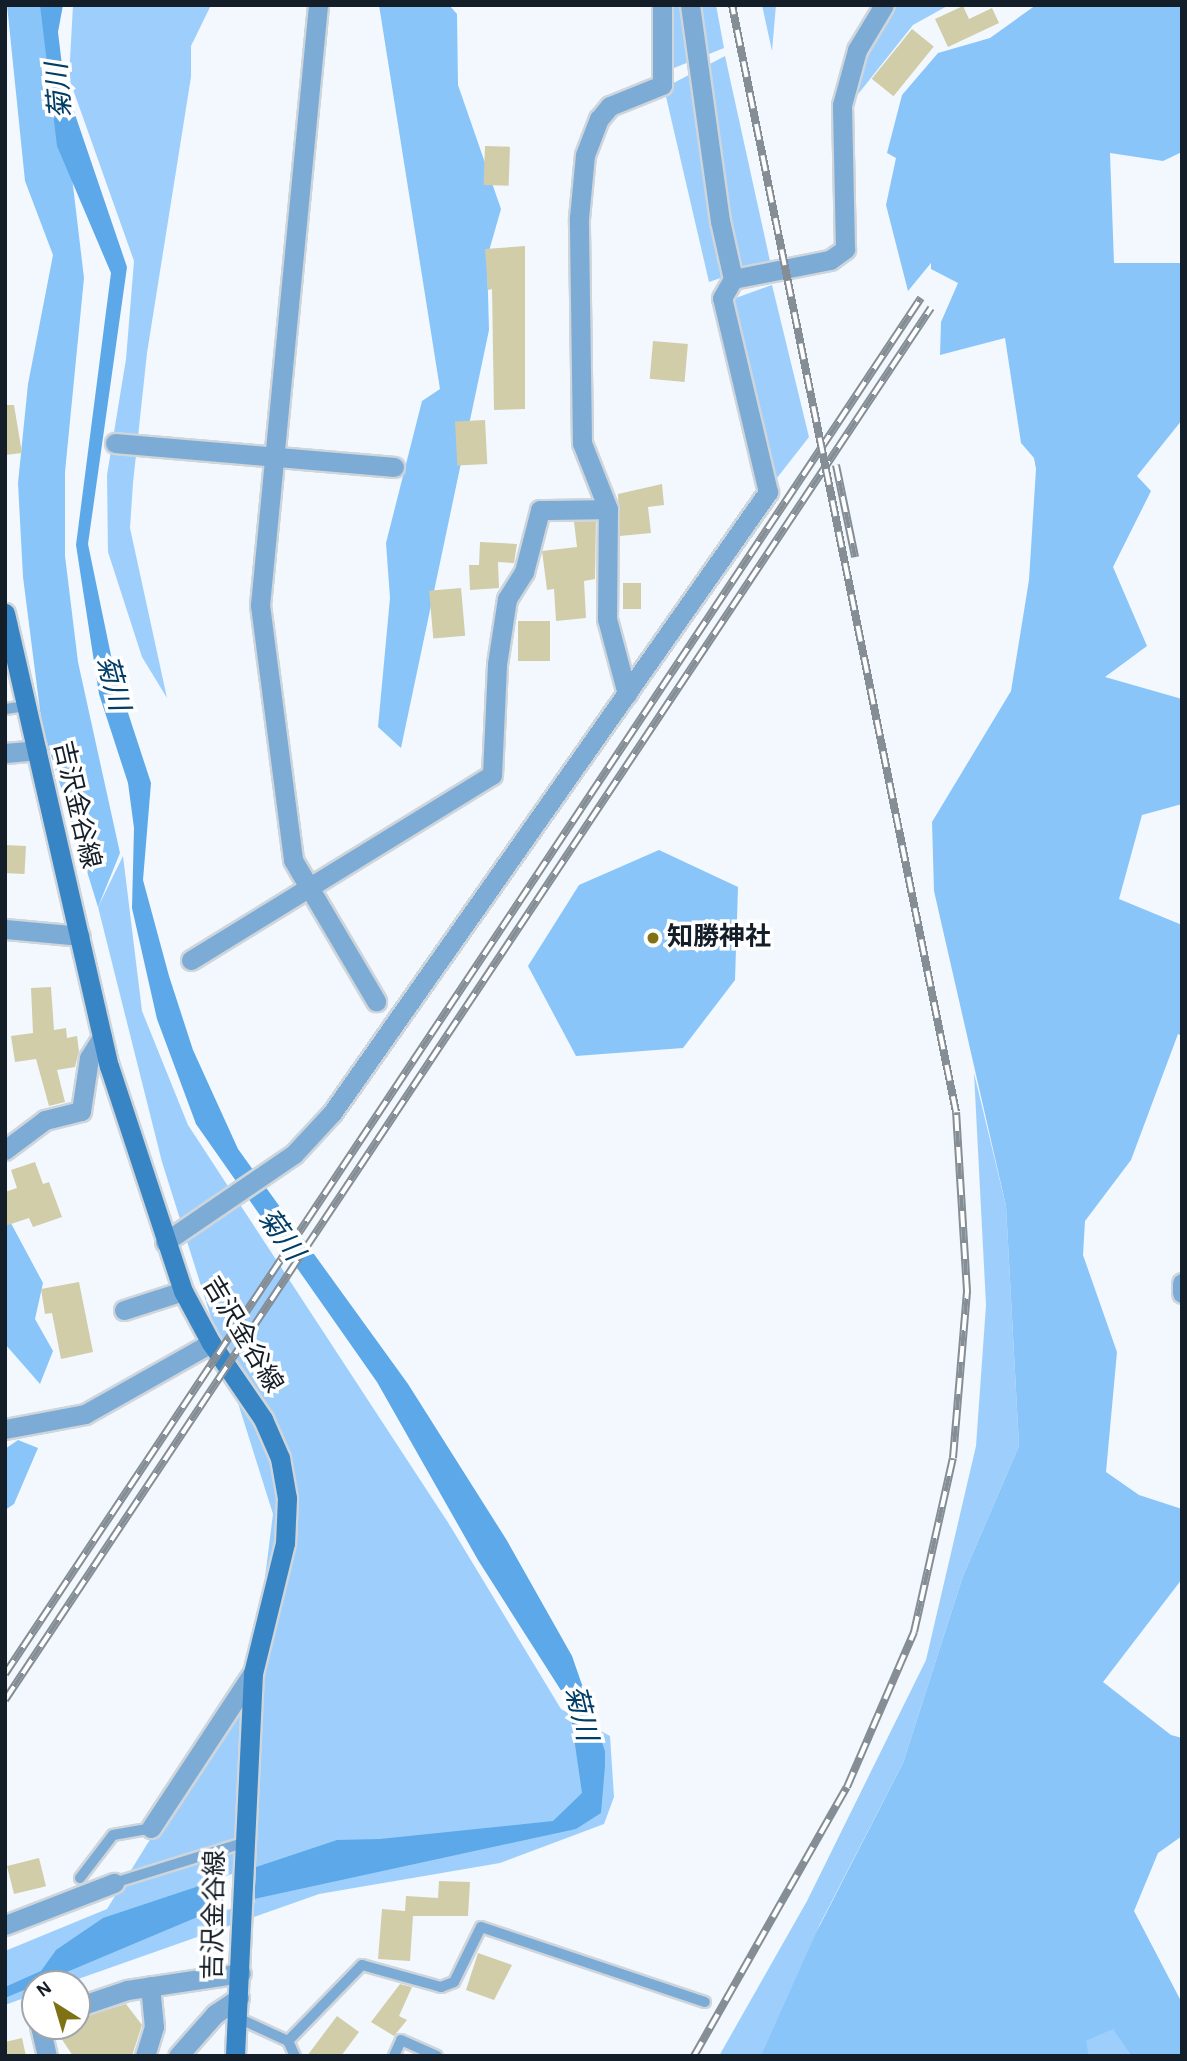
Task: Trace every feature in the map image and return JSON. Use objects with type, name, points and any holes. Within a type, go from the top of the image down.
[{"type":"main road","name":"吉沢金谷線","points":[[5,612],[103,1037],[165,1242],[183,1291],[211,1343],[263,1419],[280,1458],[287,1497],[285,1543],[253,1673],[242,1845],[235,2056]]},
{"type":"street","points":[[318,5],[274,456],[261,625],[293,860],[376,1000]]},
{"type":"street","points":[[627,694],[607,619],[608,509],[582,443],[579,218],[585,155],[610,106],[662,85],[662,5]]},
{"type":"street","points":[[165,1242],[294,1154],[332,1113],[768,492],[722,298],[733,279],[690,5]]},
{"type":"street","points":[[733,279],[830,260],[845,249],[842,105],[857,50],[884,5]]},
{"type":"street","points":[[115,443],[394,467]]},
{"type":"street","points":[[191,960],[492,775],[497,664],[507,599],[524,572],[540,510],[608,509]]},
{"type":"street","points":[[5,753],[37,750]]},
{"type":"street","points":[[5,929],[79,936]]},
{"type":"street","points":[[5,1150],[45,1120],[81,1111],[89,1058],[103,1037]]},
{"type":"street","points":[[1182,1283],[1182,1293]]},
{"type":"street","points":[[124,1310],[183,1291]]},
{"type":"street","points":[[5,1429],[85,1414],[211,1343]]},
{"type":"street","points":[[150,1828],[253,1673]]},
{"type":"street","points":[[5,1925],[114,1883]]},
{"type":"street","points":[[91,2003],[149,1986],[240,1966]]},
{"type":"street","points":[[145,2056],[154,2027],[149,1986]]},
{"type":"street","points":[[178,2056],[215,2014],[239,1998]]},
{"type":"lane","points":[[5,709],[27,706]]},
{"type":"lane","points":[[80,1878],[113,1835],[150,1828]]},
{"type":"lane","points":[[114,1883],[242,1845]]},
{"type":"lane","points":[[288,2041],[362,1965],[441,1987],[454,1982],[481,1927],[705,2002]]},
{"type":"lane","points":[[238,2018],[288,2041],[295,2056]]},
{"type":"lane","points":[[394,2056],[401,2040],[437,2056]]},
{"type":"shaded area","points":[[7,5],[42,5],[64,110],[84,278],[65,472],[65,556],[78,662],[120,853],[98,907],[42,726],[23,577],[18,483],[28,384],[53,255],[25,181]]},
{"type":"shaded area","points":[[73,5],[211,5],[191,46],[191,77],[147,353],[130,528],[167,698],[142,657],[108,552],[107,475],[126,359],[134,261],[69,78]]},
{"type":"shaded area","points":[[379,5],[449,5],[457,14],[458,85],[501,209],[487,258],[489,330],[401,748],[378,727],[390,598],[386,543],[422,401],[440,389]]},
{"type":"shaded area","points":[[670,5],[716,5],[724,48],[669,70]]},
{"type":"shaded area","points":[[762,5],[776,5],[772,51]]},
{"type":"shaded area","points":[[895,5],[949,5],[913,25],[851,103],[858,66]]},
{"type":"shaded area","points":[[1036,5],[1182,5],[1182,152],[1163,161],[1110,153],[1114,263],[1182,263],[1182,420],[1137,476],[1151,491],[1113,567],[1147,646],[1105,677],[1182,699],[1182,804],[1142,815],[1119,899],[1182,925],[1182,1036],[1178,1034],[1131,1160],[1085,1221],[1083,1255],[1117,1352],[1106,1472],[1139,1495],[1182,1509],[1182,1579],[1103,1682],[1171,1735],[1182,1738],[1182,1836],[1158,1853],[1134,1911],[1182,2003],[1182,2056],[1131,2056],[1113,2029],[1086,2041],[1089,2056],[761,2056],[816,1933],[903,1763],[963,1576],[1019,1446],[1006,1206],[934,891],[932,822],[1011,691],[1029,580],[1036,469],[1034,458],[1021,443],[1005,338],[940,355],[941,322],[958,283],[931,269],[931,263],[908,291],[886,205],[896,158],[887,153],[902,95],[938,53],[990,38]]},
{"type":"shaded area","points":[[725,56],[770,261],[709,282],[664,88]]},
{"type":"shaded area","points":[[772,285],[809,437],[773,483],[733,299]]},
{"type":"shaded area","points":[[659,850],[738,887],[735,980],[683,1048],[576,1056],[528,966],[579,885]]},
{"type":"shaded area","points":[[123,856],[142,1011],[188,1125],[449,1524],[561,1709],[610,1736],[614,1797],[604,1824],[500,1863],[319,1894],[91,1974],[91,1970],[21,1970],[21,1999],[5,2005],[5,1951],[107,1909],[253,1673],[273,1514],[162,1162],[98,907]]},
{"type":"shaded area","points":[[974,1073],[1006,1206],[1019,1446],[963,1576],[903,1763],[820,1924],[769,2056],[719,2056],[807,1901],[926,1660],[976,1446],[986,1305]]},
{"type":"shaded area","points":[[5,1212],[43,1283],[35,1319],[53,1351],[40,1384],[5,1344]]},
{"type":"shaded area","points":[[18,1440],[38,1448],[14,1504],[5,1510],[5,1449]]},
{"type":"shaded area","points":[[1113,2028],[1131,2056],[1089,2056],[1085,2041]]},
{"type":"water","name":"菊川","points":[[40,5],[63,5],[58,32],[64,82],[127,267],[88,544],[114,670],[151,783],[143,880],[169,976],[193,1050],[238,1149],[408,1384],[506,1539],[572,1656],[605,1751],[605,1766],[601,1813],[576,1829],[226,1905],[72,1970],[42,1970],[56,1950],[103,1918],[337,1840],[380,1839],[553,1821],[582,1793],[569,1703],[478,1560],[377,1382],[196,1124],[157,1019],[132,908],[134,828],[128,783],[99,694],[76,545],[111,273],[57,146]]},
{"type":"water","points":[[21,1980],[21,1991],[5,1998],[5,1987]]},
{"type":"pier","points":[[255,1866],[255,1903],[223,1911],[223,1877]]},
{"type":"building","points":[[963,6],[969,19],[992,8],[999,23],[948,47],[935,19]]},
{"type":"building","points":[[912,29],[934,47],[893,96],[872,79]]},
{"type":"building","points":[[485,146],[510,147],[509,186],[484,185]]},
{"type":"building","points":[[525,246],[525,409],[494,410],[492,289],[488,290],[485,249]]},
{"type":"building","points":[[653,341],[688,344],[685,382],[650,379]]},
{"type":"building","points":[[5,405],[14,405],[22,453],[5,455]]},
{"type":"building","points":[[485,420],[487,464],[457,466],[455,422]]},
{"type":"building","points":[[662,484],[664,505],[648,507],[651,533],[620,536],[618,494]]},
{"type":"building","points":[[596,521],[595,579],[584,581],[586,618],[556,621],[554,589],[547,590],[542,551],[577,547],[574,522]]},
{"type":"building","points":[[480,542],[517,544],[514,563],[498,562],[499,588],[470,590],[469,565],[479,565]]},
{"type":"building","points":[[623,583],[641,583],[641,609],[623,609]]},
{"type":"building","points":[[461,588],[465,636],[433,639],[429,591]]},
{"type":"building","points":[[518,621],[550,621],[550,661],[518,661]]},
{"type":"building","points":[[5,845],[26,846],[25,874],[5,873]]},
{"type":"building","points":[[51,987],[54,1030],[66,1028],[67,1038],[77,1036],[79,1051],[75,1067],[57,1070],[65,1102],[49,1106],[36,1059],[15,1062],[11,1036],[33,1033],[31,988]]},
{"type":"building","points":[[35,1162],[43,1184],[49,1182],[62,1217],[33,1227],[29,1218],[5,1226],[5,1192],[17,1188],[11,1170]]},
{"type":"building","points":[[79,1282],[93,1352],[61,1359],[52,1313],[45,1314],[41,1289]]},
{"type":"building","points":[[39,1858],[46,1886],[14,1894],[7,1866]]},
{"type":"building","points":[[439,1881],[470,1882],[468,1916],[413,1916],[410,1961],[378,1959],[382,1909],[405,1911],[406,1896],[438,1898]]},
{"type":"building","points":[[478,1953],[512,1965],[494,2000],[466,1990]]},
{"type":"building","points":[[400,1984],[412,1987],[399,2016],[407,2020],[394,2036],[371,2022]]},
{"type":"building","points":[[126,2004],[142,2025],[132,2056],[73,2056],[62,2040],[91,2040],[91,2015]]},
{"type":"building","points":[[337,2016],[359,2032],[341,2056],[307,2056]]},
{"type":"building","points":[[21,2038],[26,2056],[5,2056],[5,2042]]},
{"type":"railway","points":[[694,2056],[847,1787],[914,1632],[953,1458],[967,1291],[956,1112],[732,5]]},
{"type":"railway","points":[[5,1674],[921,298]]},
{"type":"railway","points":[[5,1700],[931,308]]},
{"type":"railway","points":[[836,465],[855,557]]},
{"type":"place","name":"知勝神社","points":[[653,938]]}]
